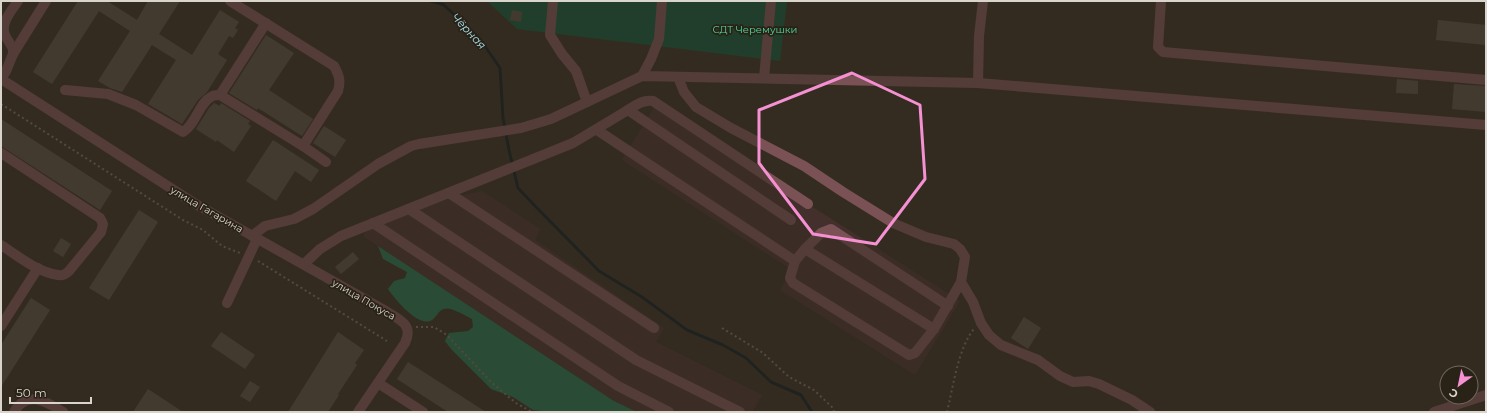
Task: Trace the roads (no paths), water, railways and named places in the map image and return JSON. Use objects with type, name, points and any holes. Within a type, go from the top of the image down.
[{"type":"street","points":[[13,54],[13,49],[5,36],[4,30],[5,21],[18,1]]},
{"type":"street","points":[[1,79],[6,72],[13,54],[46,1]]},
{"type":"street","points":[[230,1],[334,66],[340,76],[338,91],[303,146]]},
{"type":"street","points":[[553,1],[550,35],[562,54],[576,71],[587,102]]},
{"type":"street","points":[[662,1],[659,39],[651,60],[642,76],[978,83],[1486,125]]},
{"type":"street","points":[[764,78],[771,1]]},
{"type":"street","points":[[978,83],[979,36],[983,1]]},
{"type":"street","points":[[1161,1],[1158,46],[1163,52],[1486,80]]},
{"type":"street","points":[[220,95],[266,23]]},
{"type":"street","name":"улица Гагарина","points":[[1,79],[194,203],[255,237],[265,226],[294,218],[313,209],[378,164],[411,146],[521,128],[551,119],[642,76]]},
{"type":"street","points":[[678,77],[684,92],[696,107],[731,128],[804,166],[893,223],[926,237],[954,244],[960,249],[965,258],[961,282],[948,306],[934,329],[915,353],[910,355],[793,283],[790,278],[795,262],[805,249],[821,233],[831,229],[948,306]]},
{"type":"street","points":[[65,90],[108,94],[136,105],[183,132],[188,128],[203,105],[211,97],[220,95],[303,146],[326,162]]},
{"type":"street","points":[[304,264],[320,249],[341,236],[573,143],[646,100],[653,101],[808,204]]},
{"type":"street","points":[[628,110],[791,220]]},
{"type":"street","points":[[597,130],[795,262]]},
{"type":"street","points":[[1,153],[100,218],[103,224],[101,232],[69,271],[63,275],[57,275],[38,268],[1,245]]},
{"type":"street","points":[[449,193],[654,328]]},
{"type":"street","points":[[409,209],[636,360],[740,412]]},
{"type":"street","points":[[373,223],[618,386],[669,412]]},
{"type":"street","points":[[227,303],[249,257],[255,237]]},
{"type":"street","name":"улица Покуса","points":[[255,237],[386,311],[405,324],[408,329],[408,336],[405,343],[378,382]]},
{"type":"street","points":[[805,249],[934,329]]},
{"type":"street","points":[[1,326],[38,268]]},
{"type":"street","points":[[961,282],[973,302],[981,323],[989,335],[1001,345],[1038,360],[1060,376],[1073,382],[1089,381],[1099,384],[1132,400],[1150,412]]},
{"type":"street","points":[[358,412],[378,382],[423,412]]},
{"type":"street","points":[[1434,412],[1486,395]]},
{"type":"street","points":[[14,412],[18,405],[25,400],[34,399],[50,404],[63,412]]},
{"type":"waterway","name":"Чёрная","points":[[431,1],[444,5],[480,39],[500,68],[503,118],[518,188],[599,271],[642,297],[687,330],[723,345],[746,358],[771,382],[801,395],[812,412]]},
{"type":"park label","name":"СДТ Черемушки","points":[[755,29]]}]
